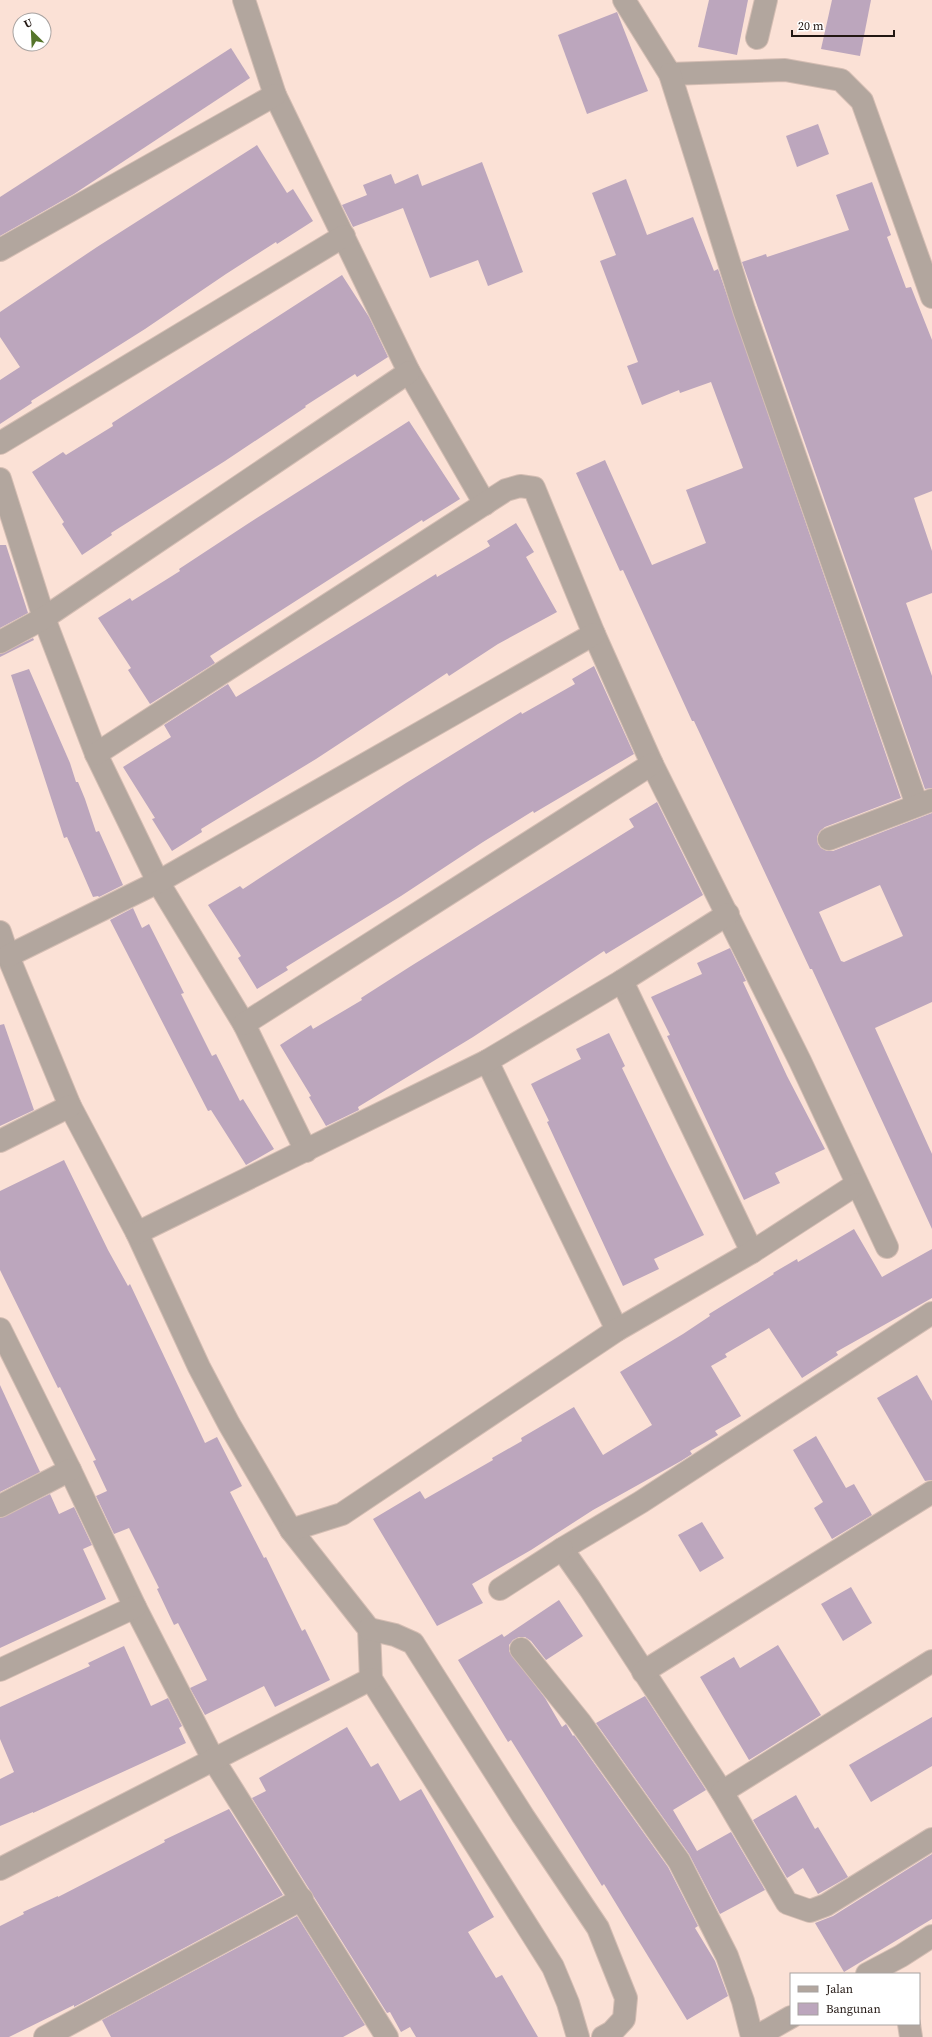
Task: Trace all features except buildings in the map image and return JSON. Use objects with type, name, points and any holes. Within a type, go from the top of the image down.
[{"type":"street","points":[[244,0],[275,95],[409,372],[485,504]]},
{"type":"street","points":[[624,0],[670,74],[744,310],[925,803],[829,839]]},
{"type":"street","points":[[757,38],[766,0]]},
{"type":"street","points":[[670,74],[785,70],[841,80],[862,101],[932,298]]},
{"type":"street","points":[[0,250],[275,95]]},
{"type":"street","points":[[0,443],[344,236]]},
{"type":"street","points":[[0,642],[44,618],[409,372]]},
{"type":"street","points":[[0,479],[44,618],[96,754],[158,882],[244,1024],[306,1151]]},
{"type":"street","points":[[96,754],[506,490],[520,486],[534,488],[594,634],[652,764],[800,1061],[856,1184],[887,1247]]},
{"type":"street","points":[[8,956],[158,882],[594,634]]},
{"type":"street","points":[[244,1024],[652,764]]},
{"type":"street","points":[[137,1233],[487,1061],[622,982],[728,914]]},
{"type":"street","points":[[0,932],[8,956],[70,1106],[137,1233],[199,1367],[229,1424],[291,1530],[369,1629],[371,1679],[553,1967],[568,2003],[578,2037]]},
{"type":"street","points":[[622,982],[752,1252]]},
{"type":"street","points":[[487,1061],[617,1330]]},
{"type":"street","points":[[0,1141],[70,1106]]},
{"type":"street","points":[[291,1530],[342,1514],[617,1330],[752,1252],[856,1184]]},
{"type":"street","points":[[500,1589],[562,1549],[647,1498],[932,1314]]},
{"type":"street","points":[[0,1329],[70,1470],[135,1607],[213,1759],[387,2037]]},
{"type":"street","points":[[0,1506],[70,1470]]},
{"type":"street","points":[[643,1672],[932,1492]]},
{"type":"street","points":[[562,1549],[590,1589],[722,1792],[787,1903],[810,1911],[826,1905],[932,1839]]},
{"type":"street","points":[[0,1670],[135,1607]]},
{"type":"street","points":[[369,1629],[395,1635],[413,1643],[515,1803],[598,1928],[626,1998],[624,2019],[612,2032],[603,2037]]},
{"type":"street","points":[[521,1648],[580,1722],[679,1861],[727,1956],[743,2001],[752,2037]]},
{"type":"street","points":[[722,1792],[932,1661]]},
{"type":"street","points":[[0,1869],[371,1679]]},
{"type":"street","points":[[45,2037],[302,1899]]},
{"type":"street","points":[[871,1973],[902,1965],[932,1936]]},
{"type":"street","points":[[756,2037],[790,2018]]},
{"type":"street","points":[[909,2025],[911,2037]]}]
